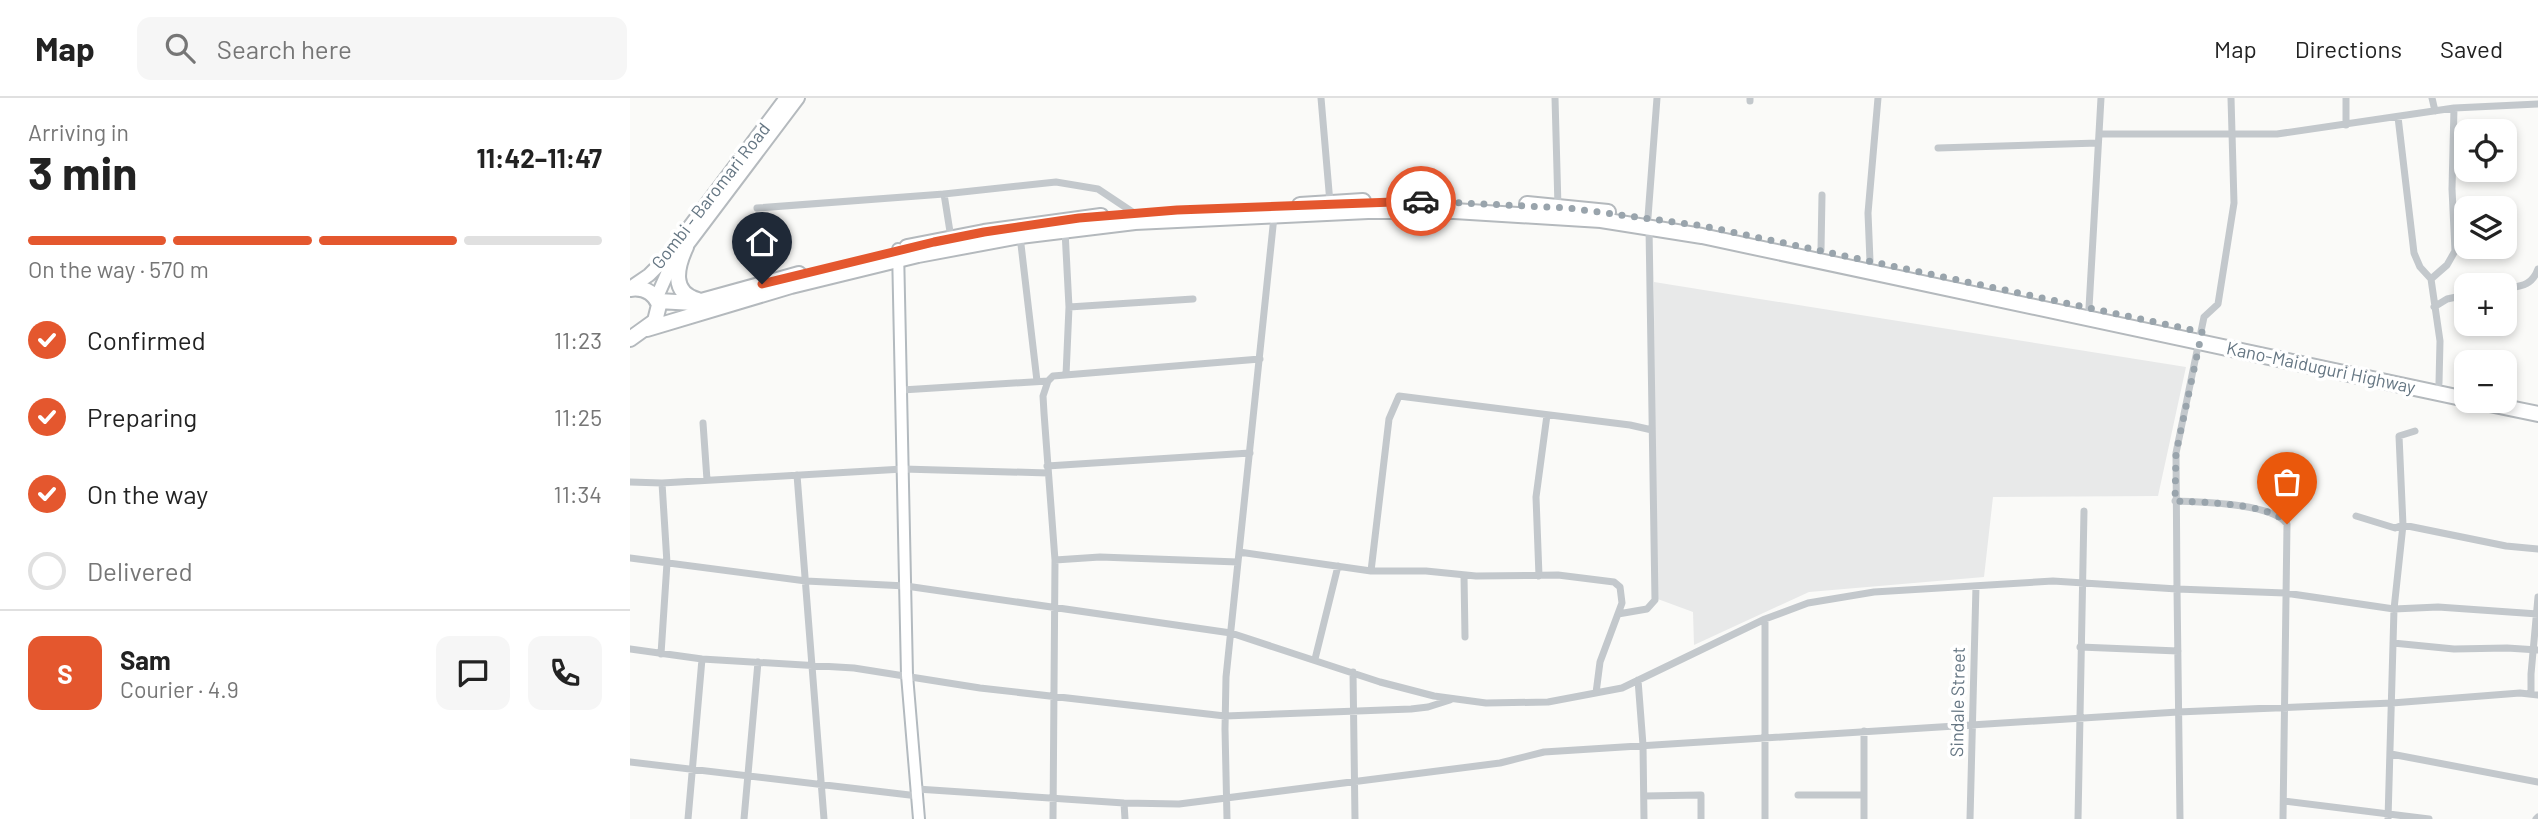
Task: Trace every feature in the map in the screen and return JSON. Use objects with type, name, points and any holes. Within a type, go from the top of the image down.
[{"type":"highway","name":"Kano-Maiduguri Highway","points":[[630,288],[645,289],[657,300],[684,303],[703,301],[898,254],[1135,222],[1275,211],[1330,203],[1454,201],[1558,207],[1821,250],[2088,308],[2454,396]]},
{"type":"highway","name":"Kano-Maiduguri Highway","points":[[630,339],[647,329],[951,238],[1018,226],[1134,213],[1454,211],[1648,222],[2201,337],[2454,386]]},
{"type":"highway","points":[[686,247],[677,271],[679,284],[689,298],[703,301]]},
{"type":"highway","points":[[647,329],[658,316],[657,300]]},
{"type":"highway","points":[[2517,400],[2538,405]]},
{"type":"highway","points":[[2517,410],[2538,414]]},
{"type":"main road","name":"Gombi - Baromari Road","points":[[630,288],[649,275],[666,258],[786,98]]},
{"type":"main road","name":"Gombi - Baromari Road","points":[[657,300],[667,274],[798,98]]},
{"type":"street","points":[[1321,98],[1330,203]]},
{"type":"street","points":[[1555,98],[1558,207]]},
{"type":"street","points":[[1618,614],[1647,610],[1655,600],[1648,222],[1657,98]]},
{"type":"street","points":[[1870,261],[1868,213],[1878,98]]},
{"type":"street","points":[[2088,308],[2101,98]]},
{"type":"street","points":[[2180,819],[2176,453],[2204,317],[2218,304],[2224,268],[2234,203],[2231,98]]},
{"type":"street","points":[[2346,98],[2346,125]]},
{"type":"street","points":[[2432,98],[2435,111]]},
{"type":"street","points":[[2099,134],[2277,134],[2454,108],[2538,104]]},
{"type":"street","points":[[2431,279],[2447,265],[2455,251],[2452,189],[2454,108]]},
{"type":"street","points":[[2398,117],[2414,253],[2420,267],[2431,279],[2440,341],[2439,383]]},
{"type":"street","points":[[1938,148],[2098,143]]},
{"type":"street","points":[[757,208],[944,194],[1056,182],[1098,189],[1134,213]]},
{"type":"street","points":[[944,194],[951,238]]},
{"type":"street","points":[[1821,250],[1822,195]]},
{"type":"street","points":[[1227,819],[1225,716],[1231,633],[1275,211]]},
{"type":"street","points":[[1065,231],[1069,307],[1066,375]]},
{"type":"street","points":[[1020,236],[1037,381]]},
{"type":"street","points":[[898,254],[907,676],[919,819]]},
{"type":"street","points":[[2517,287],[2526,286],[2535,278],[2538,269]]},
{"type":"street","points":[[2434,307],[2454,298]]},
{"type":"street","points":[[1069,307],[1193,299]]},
{"type":"street","points":[[1053,819],[1055,560],[1043,396],[1048,381],[1054,376],[1260,359]]},
{"type":"street","points":[[902,390],[1048,381]]},
{"type":"street","points":[[1371,571],[1389,419],[1399,396],[1652,430]]},
{"type":"street","points":[[1539,576],[1536,497],[1548,415]]},
{"type":"street","points":[[703,423],[707,480]]},
{"type":"street","points":[[2388,816],[2394,609],[2403,525],[2399,436],[2415,432]]},
{"type":"street","points":[[630,482],[662,483],[903,469],[1048,469],[1250,453]]},
{"type":"street","points":[[797,475],[824,819]]},
{"type":"street","points":[[661,654],[667,563],[662,483]]},
{"type":"street","points":[[2175,501],[2232,504],[2275,514],[2287,524],[2283,819]]},
{"type":"street","points":[[2078,819],[2084,511]]},
{"type":"street","points":[[2356,516],[2395,528],[2403,525],[2506,546],[2538,549]]},
{"type":"street","points":[[1239,552],[1371,571],[1597,578],[1614,582],[1620,587],[1622,596],[1600,662],[1596,693]]},
{"type":"street","points":[[1055,560],[1100,556],[1238,562]]},
{"type":"street","points":[[630,558],[806,581],[905,586],[1231,633],[1380,682],[1434,696],[1486,703],[1548,702],[1622,688],[1765,619],[1808,603],[1874,592],[2053,581],[2285,593],[2394,609],[2438,607],[2538,614]]},
{"type":"street","points":[[1315,660],[1338,566]]},
{"type":"street","points":[[1464,575],[1465,637]]},
{"type":"street","name":"Sindale Street","points":[[1970,819],[1976,586]]},
{"type":"street","points":[[630,762],[822,785],[1179,804],[1500,763],[1544,752],[2178,712],[2535,695],[2538,597]]},
{"type":"street","points":[[1765,619],[1765,819]]},
{"type":"street","points":[[2393,643],[2454,649],[2535,650]]},
{"type":"street","points":[[2080,647],[2178,651]]},
{"type":"street","points":[[630,649],[702,659],[810,664],[1055,697],[1225,716],[1428,707],[1454,699]]},
{"type":"street","points":[[688,819],[702,659]]},
{"type":"street","points":[[744,819],[758,662]]},
{"type":"street","points":[[1353,672],[1355,819]]},
{"type":"street","points":[[1638,680],[1643,745],[1644,819]]},
{"type":"street","points":[[1864,731],[1864,819]]},
{"type":"street","points":[[2391,754],[2538,782]]},
{"type":"street","points":[[1644,796],[1701,795],[1701,819]]},
{"type":"street","points":[[1798,795],[1864,795]]},
{"type":"street","points":[[2284,801],[2429,819]]},
{"type":"street","points":[[1124,803],[1125,819]]},
{"type":"shaded area","points":[[1654,282],[2186,367],[2158,496],[1993,497],[1984,577],[1809,592],[1694,645],[1693,612],[1655,598]]},
{"type":"way so far","points":[[1421,201],[1490,202],[1568,208],[1704,226],[2202,332],[2176,453],[2175,501],[2232,504],[2275,514],[2287,524]]},
{"type":"route","points":[[762,284],[934,242],[1079,218],[1215,208],[1421,201]]}]
